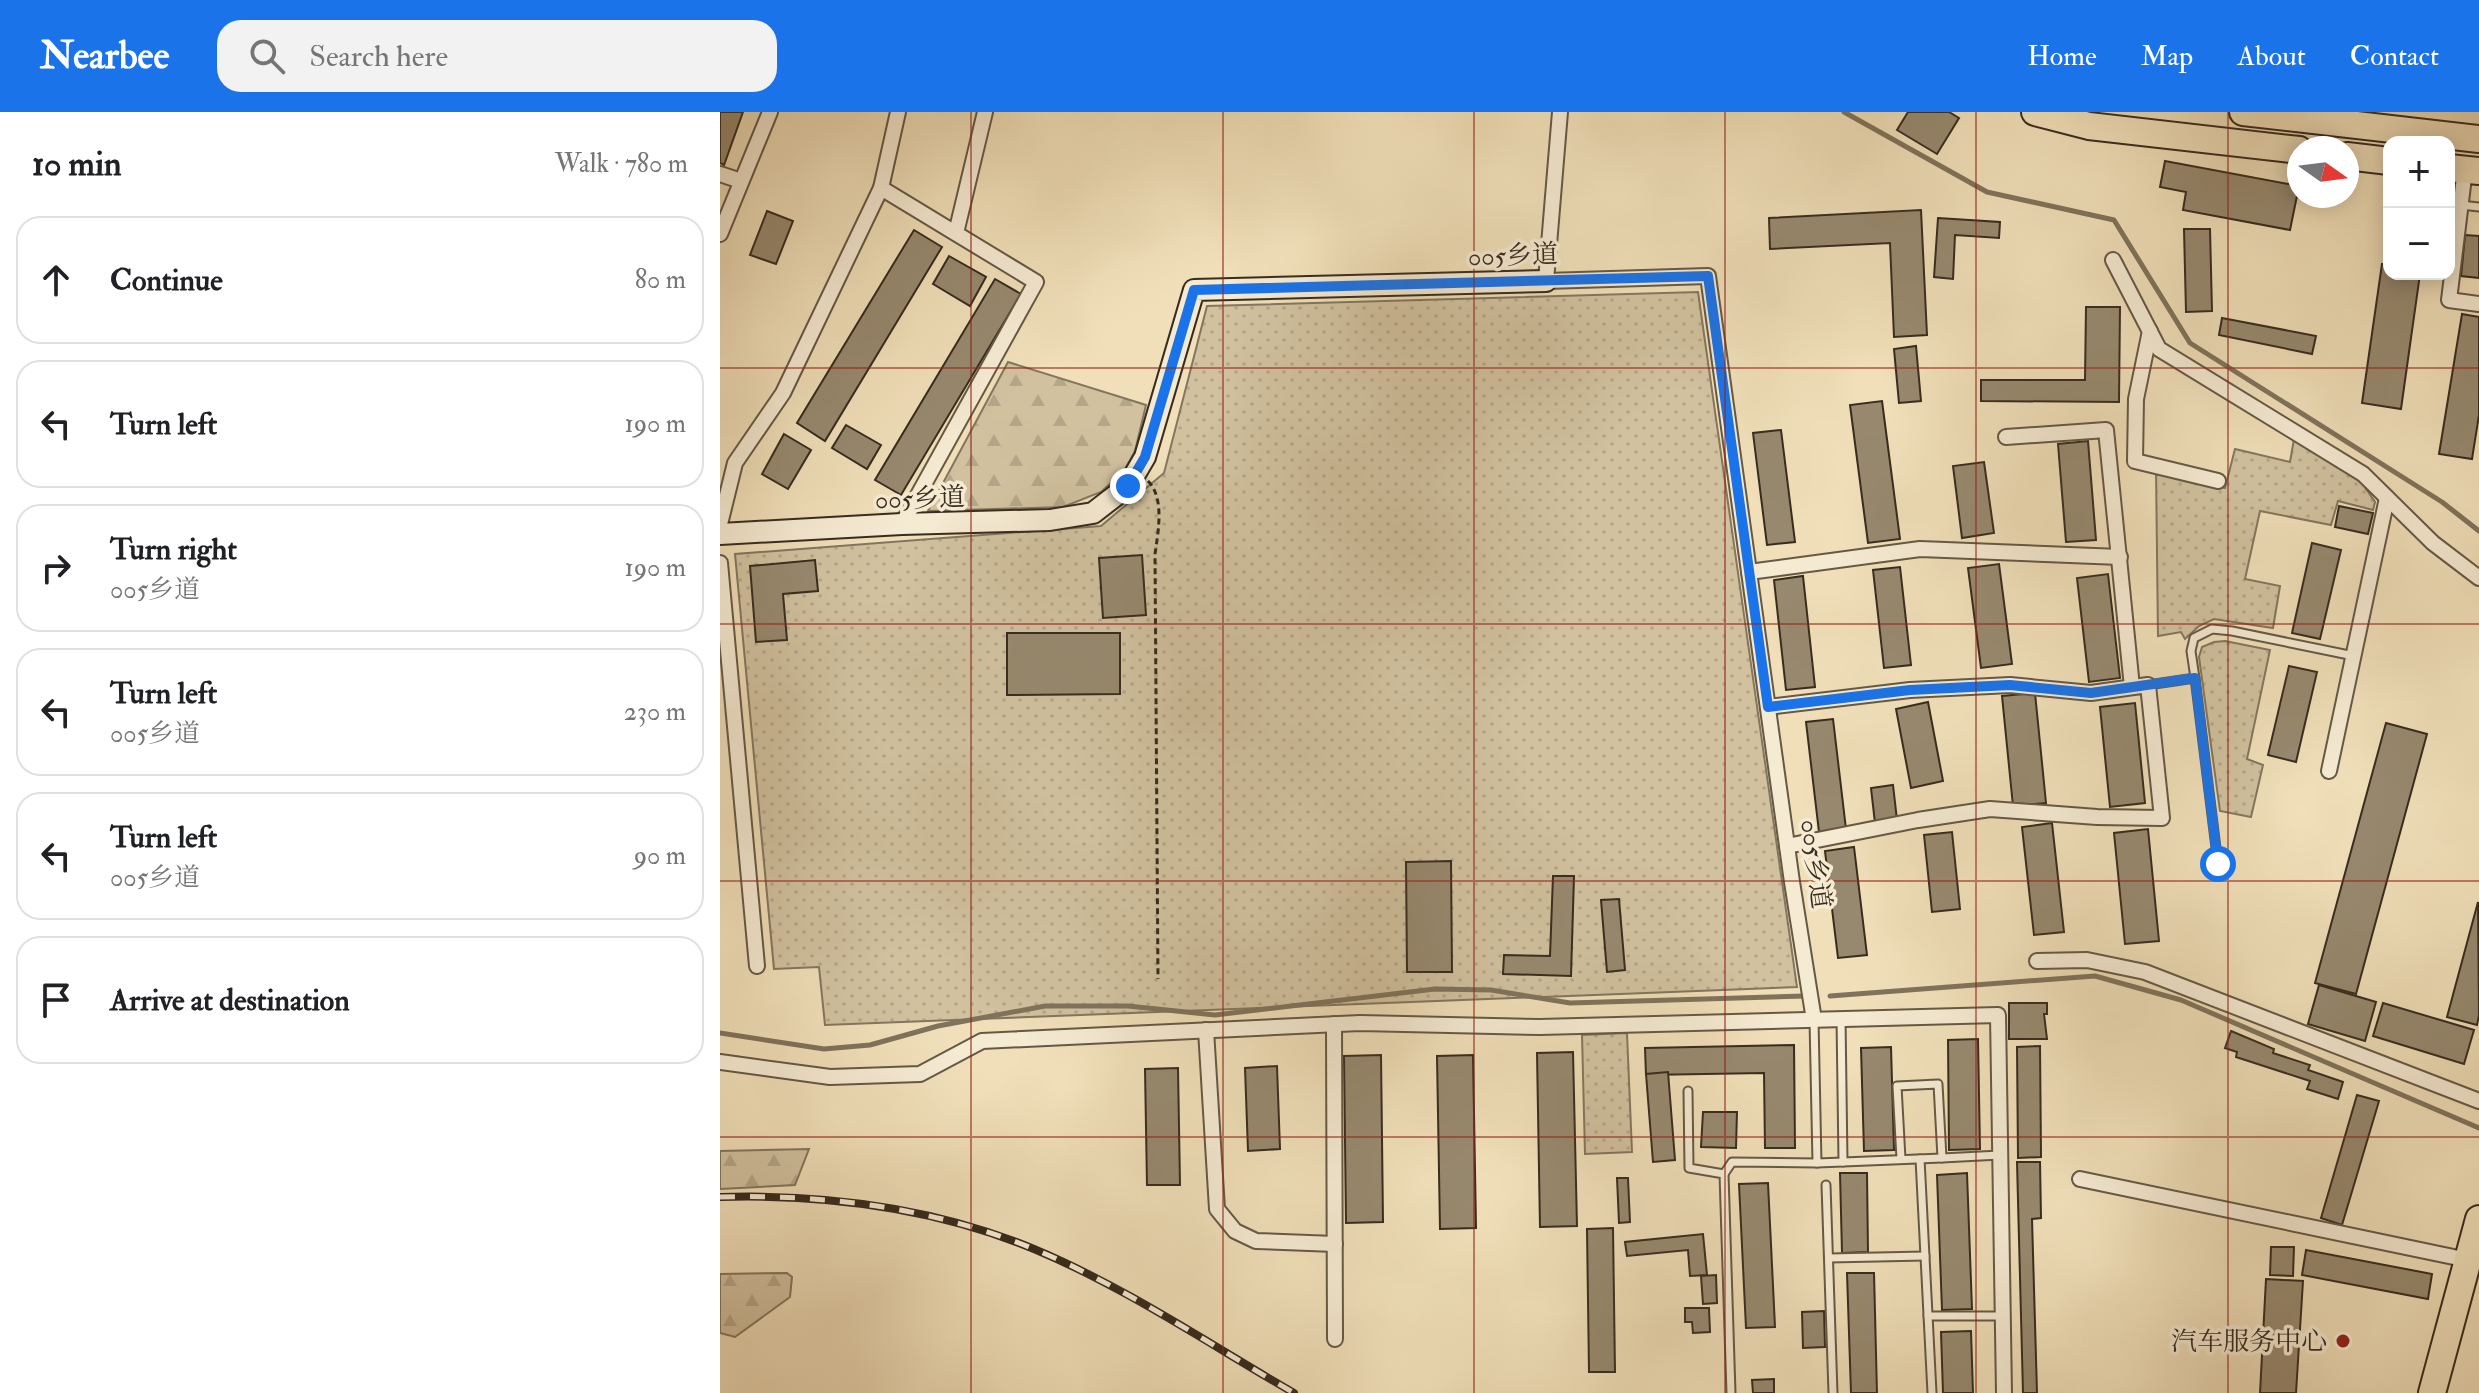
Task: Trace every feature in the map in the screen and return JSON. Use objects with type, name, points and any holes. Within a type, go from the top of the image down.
[{"type":"highway","points":[[2035,112],[2089,126],[2287,149]]},
{"type":"highway","points":[[2254,113],[2479,139]]},
{"type":"highway","points":[[2359,157],[2383,160]]},
{"type":"highway","points":[[2432,1393],[2475,1240]]},
{"type":"street","points":[[720,234],[770,112]]},
{"type":"street","points":[[720,524],[735,463],[783,393],[881,188],[898,112]]},
{"type":"street","points":[[956,233],[985,112]]},
{"type":"street","points":[[1546,281],[1560,112]]},
{"type":"street","points":[[2464,169],[2449,300],[2479,304]]},
{"type":"street","points":[[720,174],[741,181]]},
{"type":"street","points":[[881,188],[1036,282],[902,524]]},
{"type":"street","points":[[2113,260],[2159,349],[2363,474],[2433,543],[2479,578]]},
{"type":"street","name":"005乡道","points":[[720,534],[1050,520],[1093,513],[1128,486],[1145,457],[1194,290],[1708,276],[1814,1020]]},
{"type":"street","points":[[2150,331],[2136,399],[2135,461],[2218,481]]},
{"type":"street","points":[[1787,846],[1990,809],[2162,818],[2120,557],[2106,430],[2006,437]]},
{"type":"street","points":[[2329,771],[2387,498]]},
{"type":"street","points":[[1749,572],[1920,549],[2120,557]]},
{"type":"street","points":[[720,563],[757,966]]},
{"type":"street","points":[[1768,707],[1910,690],[2010,685],[2091,693],[2140,686]]},
{"type":"street","points":[[2037,961],[2087,960],[2145,972],[2479,1101]]},
{"type":"street","points":[[720,1062],[830,1077],[920,1074],[982,1041],[1334,1024],[1540,1027],[1998,1015],[2004,1393]]},
{"type":"street","points":[[1334,1024],[1335,1339]]},
{"type":"street","points":[[1206,1030],[1217,1209],[1235,1231],[1256,1241],[1335,1244]]},
{"type":"street","points":[[2080,1179],[2475,1240]]},
{"type":"lane","points":[[2461,205],[2479,207]]},
{"type":"lane","points":[[2218,864],[2191,651],[2194,638],[2212,629],[2232,631],[2354,656]]},
{"type":"lane","points":[[2140,686],[2195,678]]},
{"type":"lane","points":[[1841,1017],[1843,1162]]},
{"type":"lane","points":[[1814,1020],[1817,1163]]},
{"type":"lane","points":[[1901,1159],[1897,1086],[1938,1084],[1942,1158]]},
{"type":"lane","points":[[1688,1091],[1689,1168],[1724,1174]]},
{"type":"lane","points":[[1731,1393],[1724,1174],[1732,1162],[1817,1163],[2000,1155]]},
{"type":"lane","points":[[1920,1159],[1932,1393]]},
{"type":"lane","points":[[1826,1185],[1833,1393]]},
{"type":"lane","points":[[1829,1258],[1925,1256]]},
{"type":"lane","points":[[1928,1316],[2003,1316]]},
{"type":"path","points":[[1137,470],[1153,486],[1159,517],[1155,554],[1158,979]]},
{"type":"green space","points":[[1698,292],[1797,987],[825,1025],[819,967],[774,969],[735,554],[1101,526],[1164,473],[1207,306]]},
{"type":"green space","points":[[1008,362],[1146,405],[1135,451],[1124,471],[1101,492],[1063,507],[928,511]]},
{"type":"green space","points":[[2294,439],[2360,480],[2375,502],[2373,510],[2338,501],[2331,525],[2260,511],[2245,579],[2280,586],[2273,628],[2214,619],[2199,626],[2185,639],[2181,632],[2158,636],[2156,471],[2225,488],[2235,449],[2290,462]]},
{"type":"green space","points":[[2225,641],[2270,650],[2247,759],[2263,765],[2251,817],[2220,811],[2199,657],[2202,647]]},
{"type":"green space","points":[[1627,1033],[1632,1152],[1585,1154],[1582,1035]]},
{"type":"green space","points":[[809,1149],[795,1185],[720,1189],[720,1151]]},
{"type":"green space","points":[[787,1273],[792,1277],[790,1297],[735,1337],[720,1333],[720,1274]]},
{"type":"building","points":[[720,112],[743,112],[724,165],[720,163]]},
{"type":"building","points":[[1908,112],[1949,112],[1959,118],[1937,154],[1897,130]]},
{"type":"building","points":[[2165,161],[2287,184],[2287,208],[2294,208],[2290,230],[2183,210],[2186,192],[2160,187]]},
{"type":"building","points":[[1921,210],[1927,335],[1894,337],[1890,243],[1770,249],[1769,218]]},
{"type":"building","points":[[767,211],[793,221],[776,264],[750,255]]},
{"type":"building","points":[[1938,218],[2000,222],[1999,238],[1955,235],[1953,279],[1934,277]]},
{"type":"building","points":[[2184,229],[2210,229],[2212,311],[2186,312]]},
{"type":"building","points":[[914,230],[942,247],[825,441],[797,423]]},
{"type":"building","points":[[2465,235],[2479,236],[2479,278],[2461,276]]},
{"type":"building","points":[[949,256],[986,277],[970,306],[933,284]]},
{"type":"building","points":[[2383,264],[2383,280],[2419,280],[2401,409],[2362,403]]},
{"type":"building","points":[[995,279],[1021,294],[901,495],[875,480]]},
{"type":"building","points":[[2086,307],[2120,307],[2119,402],[1981,401],[1981,380],[2085,380]]},
{"type":"building","points":[[2462,314],[2479,317],[2479,415],[2472,459],[2439,454]]},
{"type":"building","points":[[2222,318],[2316,336],[2312,354],[2219,335]]},
{"type":"building","points":[[1916,346],[1921,401],[1899,403],[1894,349]]},
{"type":"building","points":[[1882,401],[1900,539],[1868,543],[1850,405]]},
{"type":"building","points":[[846,425],[881,445],[867,469],[832,448]]},
{"type":"building","points":[[1781,430],[1795,542],[1767,545],[1753,433]]},
{"type":"building","points":[[784,434],[811,450],[788,489],[762,474]]},
{"type":"building","points":[[2088,441],[2096,540],[2066,542],[2058,444]]},
{"type":"building","points":[[1984,462],[1994,533],[1962,538],[1953,466]]},
{"type":"building","points":[[2339,506],[2373,513],[2368,534],[2335,527]]},
{"type":"building","points":[[2312,543],[2341,550],[2320,639],[2292,633]]},
{"type":"building","points":[[1142,555],[1146,615],[1103,618],[1099,558]]},
{"type":"building","points":[[815,560],[818,591],[783,594],[787,640],[756,642],[750,566]]},
{"type":"building","points":[[1999,564],[2012,664],[1981,668],[1968,568]]},
{"type":"building","points":[[1900,567],[1911,665],[1884,668],[1873,570]]},
{"type":"building","points":[[2108,574],[2120,678],[2089,682],[2077,578]]},
{"type":"building","points":[[1803,576],[1815,687],[1786,690],[1774,580]]},
{"type":"building","points":[[1007,633],[1120,633],[1120,694],[1007,695]]},
{"type":"building","points":[[2289,666],[2317,672],[2296,762],[2268,755]]},
{"type":"building","points":[[2035,693],[2046,803],[2013,806],[2002,696]]},
{"type":"building","points":[[1928,702],[1943,781],[1911,788],[1896,709]]},
{"type":"building","points":[[2135,703],[2145,803],[2110,807],[2100,707]]},
{"type":"building","points":[[1833,719],[1846,829],[1819,832],[1806,722]]},
{"type":"building","points":[[2386,723],[2427,734],[2356,994],[2315,983]]},
{"type":"building","points":[[1893,785],[1897,820],[1875,823],[1871,788]]},
{"type":"building","points":[[2052,823],[2064,932],[2034,935],[2022,827]]},
{"type":"building","points":[[2148,829],[2159,941],[2125,944],[2114,833]]},
{"type":"building","points":[[1952,832],[1960,909],[1932,912],[1924,835]]},
{"type":"building","points":[[1854,847],[1867,955],[1838,958],[1825,851]]},
{"type":"building","points":[[1451,861],[1452,972],[1407,972],[1406,862]]},
{"type":"building","points":[[1553,876],[1574,876],[1571,976],[1503,974],[1504,955],[1550,956]]},
{"type":"building","points":[[1619,899],[1625,970],[1607,972],[1601,900]]},
{"type":"building","points":[[2478,902],[2479,1015],[2477,1025],[2447,1017]]},
{"type":"building","points":[[2319,985],[2376,1002],[2365,1041],[2308,1024]]},
{"type":"building","points":[[2009,1003],[2047,1003],[2047,1014],[2044,1014],[2047,1039],[2009,1039]]},
{"type":"building","points":[[2383,1003],[2474,1030],[2464,1064],[2373,1036]]},
{"type":"building","points":[[2231,1031],[2274,1049],[2273,1053],[2310,1065],[2308,1070],[2343,1082],[2338,1099],[2307,1089],[2310,1081],[2236,1057],[2237,1052],[2225,1048]]},
{"type":"building","points":[[1978,1039],[1980,1149],[1949,1150],[1948,1040]]},
{"type":"building","points":[[1794,1045],[1795,1148],[1765,1148],[1764,1073],[1646,1075],[1645,1048]]},
{"type":"building","points":[[2040,1046],[2041,1157],[2018,1158],[2017,1047]]},
{"type":"building","points":[[1891,1047],[1894,1150],[1864,1151],[1861,1048]]},
{"type":"building","points":[[1573,1052],[1577,1226],[1540,1227],[1537,1053]]},
{"type":"building","points":[[1381,1055],[1383,1222],[1346,1223],[1344,1056]]},
{"type":"building","points":[[1473,1055],[1476,1228],[1440,1229],[1437,1056]]},
{"type":"building","points":[[1277,1066],[1280,1149],[1248,1151],[1245,1068]]},
{"type":"building","points":[[1178,1068],[1180,1185],[1147,1185],[1145,1069]]},
{"type":"building","points":[[1668,1072],[1675,1160],[1653,1162],[1646,1074]]},
{"type":"building","points":[[2357,1095],[2379,1101],[2342,1225],[2321,1218]]},
{"type":"building","points":[[1703,1112],[1737,1112],[1736,1148],[1701,1147]]},
{"type":"building","points":[[2017,1162],[2040,1162],[2041,1218],[2032,1219],[2037,1393],[2023,1393]]},
{"type":"building","points":[[1840,1173],[1867,1173],[1868,1252],[1842,1253]]},
{"type":"building","points":[[1967,1173],[1972,1309],[1942,1310],[1937,1175]]},
{"type":"building","points":[[1617,1178],[1628,1178],[1630,1222],[1619,1223]]},
{"type":"building","points":[[1768,1183],[1775,1327],[1746,1328],[1739,1184]]},
{"type":"building","points":[[1613,1228],[1615,1372],[1589,1372],[1587,1229]]},
{"type":"building","points":[[1703,1234],[1707,1275],[1690,1276],[1688,1250],[1627,1256],[1625,1242]]},
{"type":"building","points":[[2271,1247],[2294,1247],[2293,1276],[2270,1275]]},
{"type":"building","points":[[2306,1250],[2432,1274],[2428,1299],[2302,1275]]},
{"type":"building","points":[[1847,1273],[1874,1273],[1877,1393],[1851,1393]]},
{"type":"building","points":[[1716,1275],[1717,1303],[1703,1304],[1701,1276]]},
{"type":"building","points":[[2266,1279],[2303,1281],[2296,1393],[2260,1393]]},
{"type":"building","points":[[1685,1308],[1709,1308],[1710,1332],[1693,1333],[1692,1322],[1685,1322]]},
{"type":"building","points":[[1824,1311],[1825,1347],[1803,1348],[1802,1312]]},
{"type":"building","points":[[1971,1331],[1973,1393],[1943,1393],[1941,1332]]},
{"type":"building","points":[[1774,1379],[1774,1393],[1753,1393],[1752,1380]]},
{"type":"waterway","points":[[1844,112],[1987,192],[2114,220],[2190,343],[2442,502],[2479,531]]},
{"type":"waterway","points":[[1830,996],[2095,976],[2181,1000],[2479,1128]]},
{"type":"waterway","points":[[720,1033],[824,1049],[870,1045],[938,1026],[1045,1006],[1128,1006],[1215,1015],[1435,989],[1491,990],[1570,1003],[1805,996]]},
{"type":"railway","points":[[720,1197],[800,1198],[880,1206],[958,1223],[996,1235],[1034,1249],[1101,1281],[1294,1393]]},
{"type":"place","name":"汽车服务中心","points":[[2343,1341]]},
{"type":"route","points":[[1128,486],[1145,457],[1194,290],[1708,276],[1768,707],[1910,690],[2010,685],[2091,693],[2195,678],[2218,864]]}]
